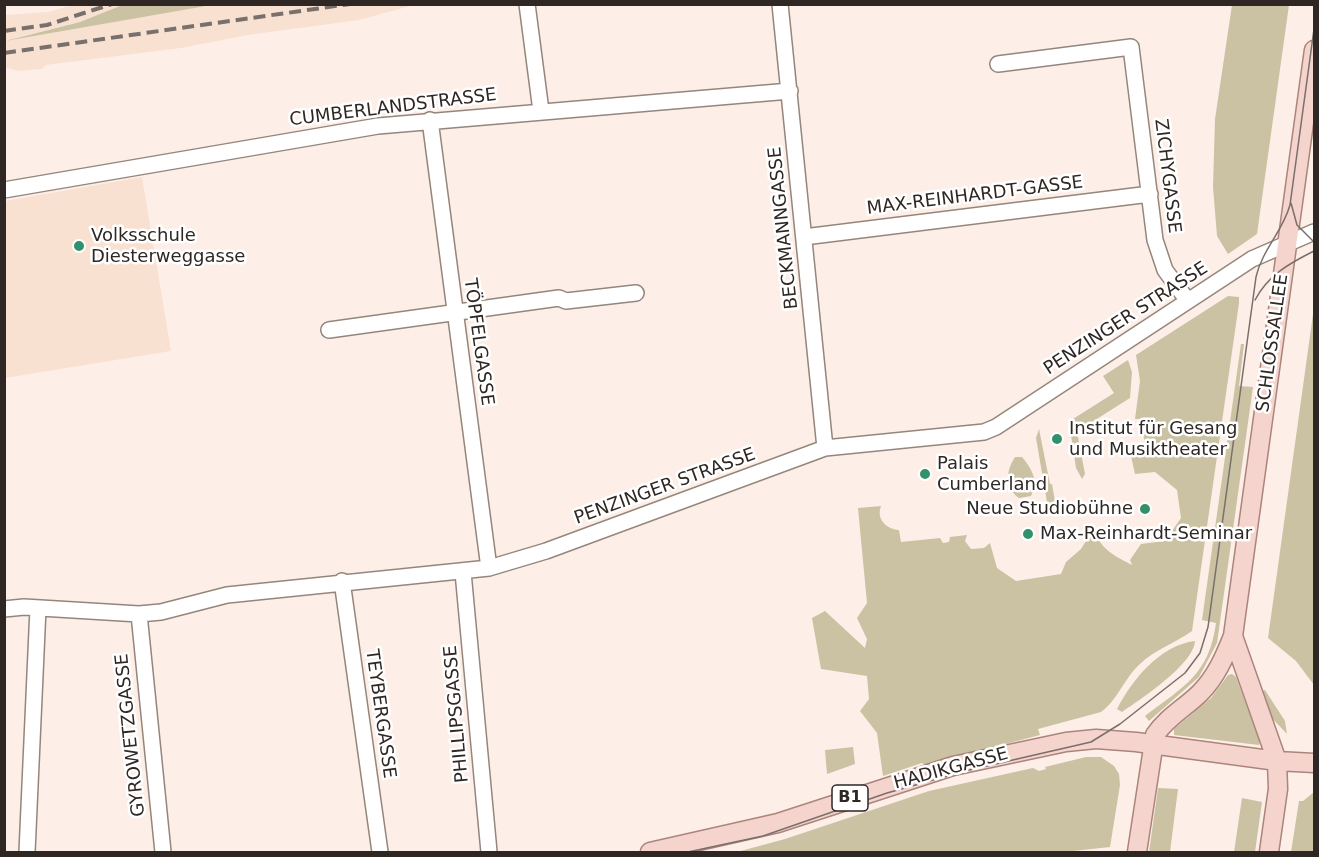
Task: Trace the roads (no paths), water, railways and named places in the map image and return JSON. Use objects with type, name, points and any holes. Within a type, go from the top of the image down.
[{"type":"main road","name":"SCHLOSSALLEE","points":[[1152,744],[1159,729],[1203,691],[1233,636],[1314,50]]},
{"type":"main road","name":"SCHLOSSALLEE","points":[[1233,636],[1277,761],[1278,789],[1269,852]]},
{"type":"main road","points":[[1269,734],[1293,754],[1314,762]]},
{"type":"main road","name":"HADIKGASSE","points":[[650,852],[767,826],[916,776],[994,756],[1084,740],[1152,744]]},
{"type":"main road","points":[[1137,852],[1152,744]]},
{"type":"main road","name":"B1","points":[[1152,744],[1277,761],[1314,762]]},
{"type":"street","points":[[527,4],[541,111]]},
{"type":"street","name":"BECKMANNGASSE","points":[[780,4],[825,448]]},
{"type":"street","name":"ZICHYGASSE","points":[[998,64],[1131,47],[1155,240],[1165,270],[1188,301]]},
{"type":"street","name":"CUMBERLANDSTRASSE","points":[[4,190],[378,126],[790,91]]},
{"type":"street","name":"TÖPFELGASSE","points":[[430,120],[489,568]]},
{"type":"street","name":"MAX-REINHARDT-GASSE","points":[[804,237],[1150,194]]},
{"type":"street","name":"PENZINGER STRASSE","points":[[4,609],[38,608],[139,614],[161,612],[227,595],[342,581],[489,568],[546,551],[825,448],[969,435],[990,429],[1252,259],[1288,241],[1314,232]]},
{"type":"street","points":[[329,330],[559,298],[566,301],[636,293]]},
{"type":"street","name":"PHILLIPSGASSE","points":[[463,572],[489,852]]},
{"type":"street","name":"TEYBERGASSE","points":[[342,581],[380,852]]},
{"type":"street","points":[[27,852],[38,608]]},
{"type":"street","name":"GYROWETZGASSE","points":[[139,614],[163,852]]},
{"type":"tram line","points":[[688,852],[763,836],[887,793],[965,771],[1091,742],[1120,724],[1185,673],[1200,653],[1208,627],[1256,277],[1290,205],[1314,29]]},
{"type":"tram line","points":[[1291,203],[1297,225],[1314,242]]},
{"type":"tram line","points":[[1255,300],[1266,283],[1273,277],[1288,265],[1314,251]]},
{"type":"railway","points":[[4,31],[47,25],[112,4]]},
{"type":"railway","points":[[4,53],[350,4]]},
{"type":"place","name":"Volksschule Diesterweggasse","points":[[79,246]]},
{"type":"place","name":"Institut für Gesang und Musiktheater","points":[[1057,439]]},
{"type":"place","name":"Palais Cumberland","points":[[925,474]]},
{"type":"place","name":"Neue Studiobühne","points":[[1145,509]]},
{"type":"place","name":"Max-Reinhardt-Seminar","points":[[1028,534]]}]
